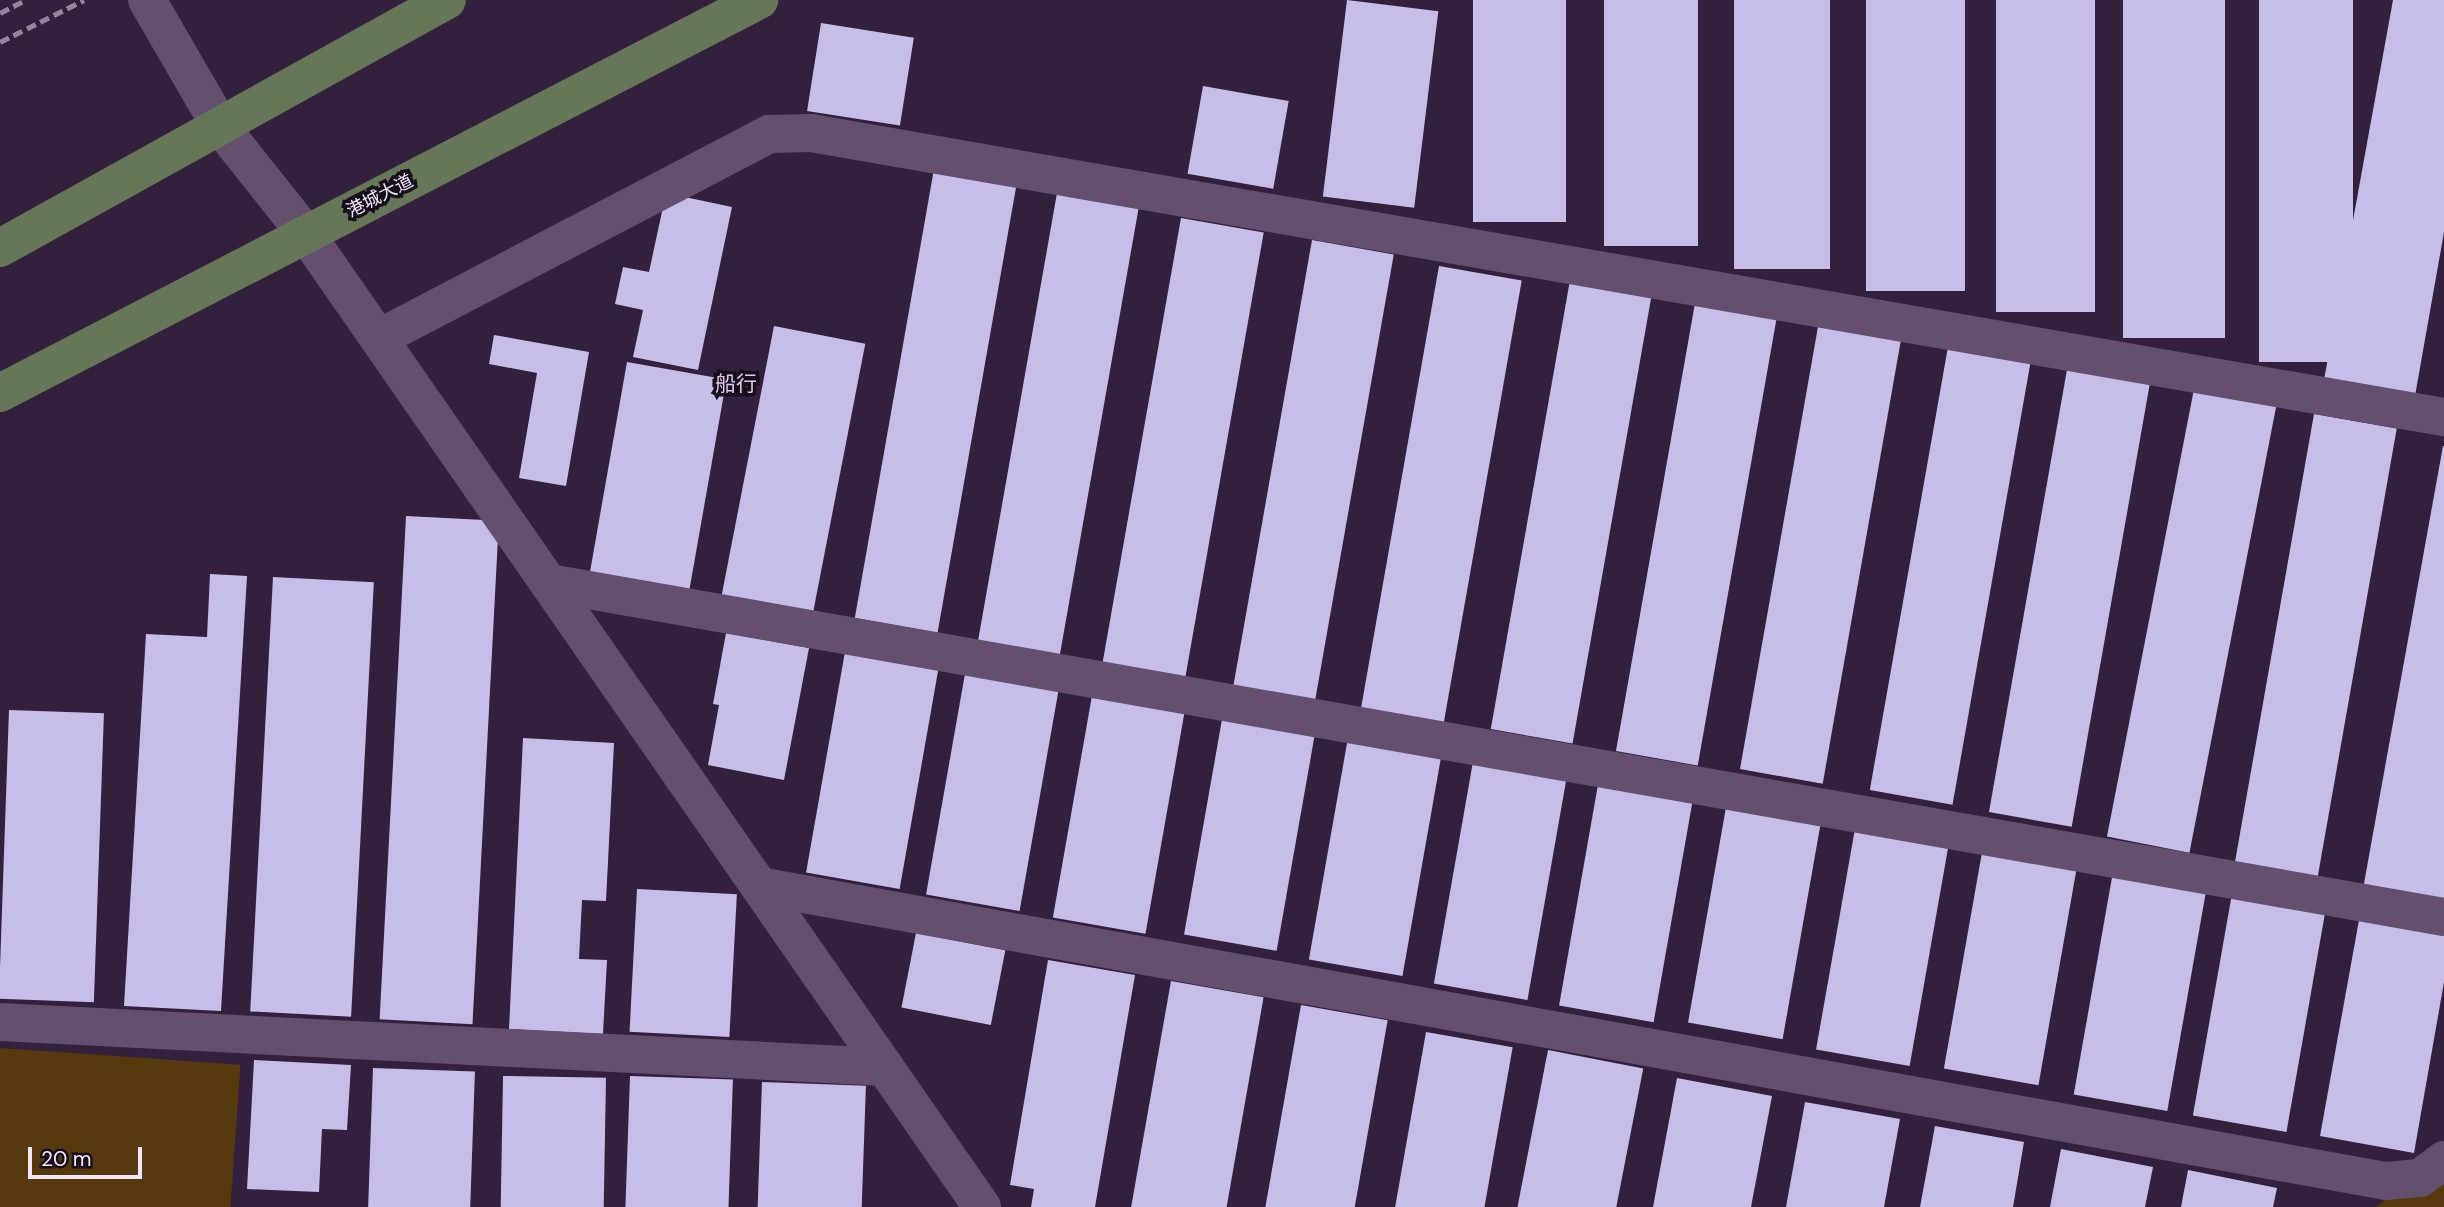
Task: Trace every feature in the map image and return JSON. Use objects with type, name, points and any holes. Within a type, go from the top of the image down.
[{"type":"main road","points":[[0,248],[447,0]]},
{"type":"main road","name":"港城大道","points":[[0,393],[760,0]]},
{"type":"street","points":[[147,0],[220,126],[306,234],[982,1207]]},
{"type":"street","points":[[379,338],[770,134],[811,133],[2444,417]]},
{"type":"street","points":[[549,583],[2444,916]]},
{"type":"street","points":[[759,886],[2386,1181],[2420,1178],[2444,1160]]},
{"type":"street","points":[[0,1022],[885,1067]]},
{"type":"shaded area","points":[[0,1048],[240,1065],[230,1207],[0,1207]]},
{"type":"shaded area","points":[[2444,1157],[2444,1207],[2375,1207]]},
{"type":"building","points":[[1347,0],[1438,11],[1414,208],[1323,197]]},
{"type":"building","points":[[1473,0],[1566,0],[1566,222],[1473,222]]},
{"type":"building","points":[[1604,0],[1698,0],[1698,246],[1604,246]]},
{"type":"building","points":[[1734,0],[1830,0],[1830,269],[1734,269]]},
{"type":"building","points":[[1866,0],[1965,0],[1965,291],[1866,291]]},
{"type":"building","points":[[1996,0],[2095,0],[2095,312],[1996,312]]},
{"type":"building","points":[[2123,0],[2225,0],[2225,338],[2123,338]]},
{"type":"building","points":[[2259,0],[2353,0],[2353,362],[2259,362]]},
{"type":"building","points":[[2393,0],[2444,0],[2444,232],[2415,396],[2324,380]]},
{"type":"building","points":[[821,23],[914,38],[900,126],[807,111]]},
{"type":"building","points":[[1203,86],[1289,101],[1273,189],[1188,174]]},
{"type":"building","points":[[934,169],[1017,184],[938,633],[855,618]]},
{"type":"building","points":[[666,193],[732,207],[698,370],[633,357],[643,310],[615,304],[623,267],[649,272]]},
{"type":"building","points":[[1057,193],[1139,207],[1060,656],[978,642]]},
{"type":"building","points":[[1181,218],[1264,233],[1185,682],[1102,667]]},
{"type":"building","points":[[1312,240],[1394,254],[1315,703],[1233,689]]},
{"type":"building","points":[[1439,266],[1522,281],[1443,729],[1360,714]]},
{"type":"building","points":[[1570,280],[1652,294],[1573,743],[1491,729]]},
{"type":"building","points":[[1695,303],[1777,317],[1698,766],[1616,751]]},
{"type":"building","points":[[1819,321],[1902,336],[1823,784],[1740,769]]},
{"type":"building","points":[[774,326],[865,344],[813,613],[722,595]]},
{"type":"building","points":[[494,335],[589,352],[566,486],[519,478],[537,373],[489,364]]},
{"type":"building","points":[[1949,341],[2032,356],[1953,805],[1870,790]]},
{"type":"building","points":[[627,362],[726,380],[689,590],[590,573]]},
{"type":"building","points":[[2068,364],[2151,379],[2072,827],[1989,812]]},
{"type":"building","points":[[2194,389],[2276,405],[2189,853],[2107,837]]},
{"type":"building","points":[[2314,414],[2397,429],[2318,878],[2235,863]]},
{"type":"building","points":[[2444,446],[2444,903],[2363,889]]},
{"type":"building","points":[[406,516],[499,521],[472,1024],[380,1019]]},
{"type":"building","points":[[210,574],[247,576],[221,1011],[124,1006],[146,634],[207,637]]},
{"type":"building","points":[[273,577],[374,582],[351,1017],[250,1011]]},
{"type":"building","points":[[726,633],[809,648],[784,780],[708,765],[719,705],[713,704]]},
{"type":"building","points":[[846,646],[940,662],[900,889],[806,873]]},
{"type":"building","points":[[966,668],[1060,684],[1020,911],[926,895]]},
{"type":"building","points":[[1093,690],[1186,706],[1145,934],[1053,917]]},
{"type":"building","points":[[1224,708],[1317,724],[1277,951],[1184,935]]},
{"type":"building","points":[[9,710],[104,713],[94,1002],[0,999]]},
{"type":"building","points":[[1349,732],[1443,748],[1402,976],[1309,959]]},
{"type":"building","points":[[523,738],[614,743],[606,901],[582,900],[579,959],[607,960],[603,1034],[509,1029]]},
{"type":"building","points":[[1474,756],[1568,772],[1527,1000],[1434,983]]},
{"type":"building","points":[[1599,779],[1694,796],[1654,1022],[1559,1006]]},
{"type":"building","points":[[1728,796],[1823,813],[1783,1039],[1688,1023]]},
{"type":"building","points":[[1856,823],[1950,839],[1910,1066],[1816,1050]]},
{"type":"building","points":[[1984,841],[2079,858],[2038,1085],[1944,1068]]},
{"type":"building","points":[[2114,866],[2208,882],[2167,1111],[2074,1094]]},
{"type":"building","points":[[2233,888],[2327,904],[2286,1132],[2193,1115]]},
{"type":"building","points":[[637,889],[737,894],[729,1037],[630,1032]]},
{"type":"building","points":[[2361,909],[2444,924],[2444,982],[2414,1153],[2320,1136]]},
{"type":"building","points":[[916,933],[1005,950],[991,1025],[901,1008]]},
{"type":"building","points":[[1048,960],[1135,975],[1095,1207],[1031,1207],[1034,1189],[1010,1185]]},
{"type":"building","points":[[1171,981],[1264,997],[1227,1207],[1131,1207]]},
{"type":"building","points":[[1301,1005],[1388,1020],[1355,1207],[1265,1207]]},
{"type":"building","points":[[1426,1032],[1513,1047],[1485,1207],[1395,1207]]},
{"type":"building","points":[[1548,1050],[1643,1069],[1616,1207],[1517,1207]]},
{"type":"building","points":[[254,1060],[351,1065],[347,1130],[322,1129],[319,1192],[247,1189]]},
{"type":"building","points":[[373,1068],[475,1072],[470,1207],[368,1207]]},
{"type":"building","points":[[503,1076],[606,1078],[604,1207],[501,1207]]},
{"type":"building","points":[[630,1076],[733,1080],[728,1207],[625,1207]]},
{"type":"building","points":[[1677,1078],[1772,1096],[1751,1207],[1653,1207]]},
{"type":"building","points":[[762,1082],[866,1086],[862,1207],[758,1207]]},
{"type":"building","points":[[1805,1102],[1900,1119],[1884,1207],[1786,1207]]},
{"type":"building","points":[[1935,1126],[2024,1142],[2013,1207],[1920,1207]]},
{"type":"building","points":[[2061,1149],[2153,1167],[2145,1207],[2050,1207]]},
{"type":"building","points":[[2188,1170],[2277,1188],[2273,1207],[2181,1207]]},
{"type":"railway","points":[[0,13],[26,0]]},
{"type":"railway","points":[[0,42],[84,0]]},
{"type":"district","name":"船行","points":[[736,384]]}]
